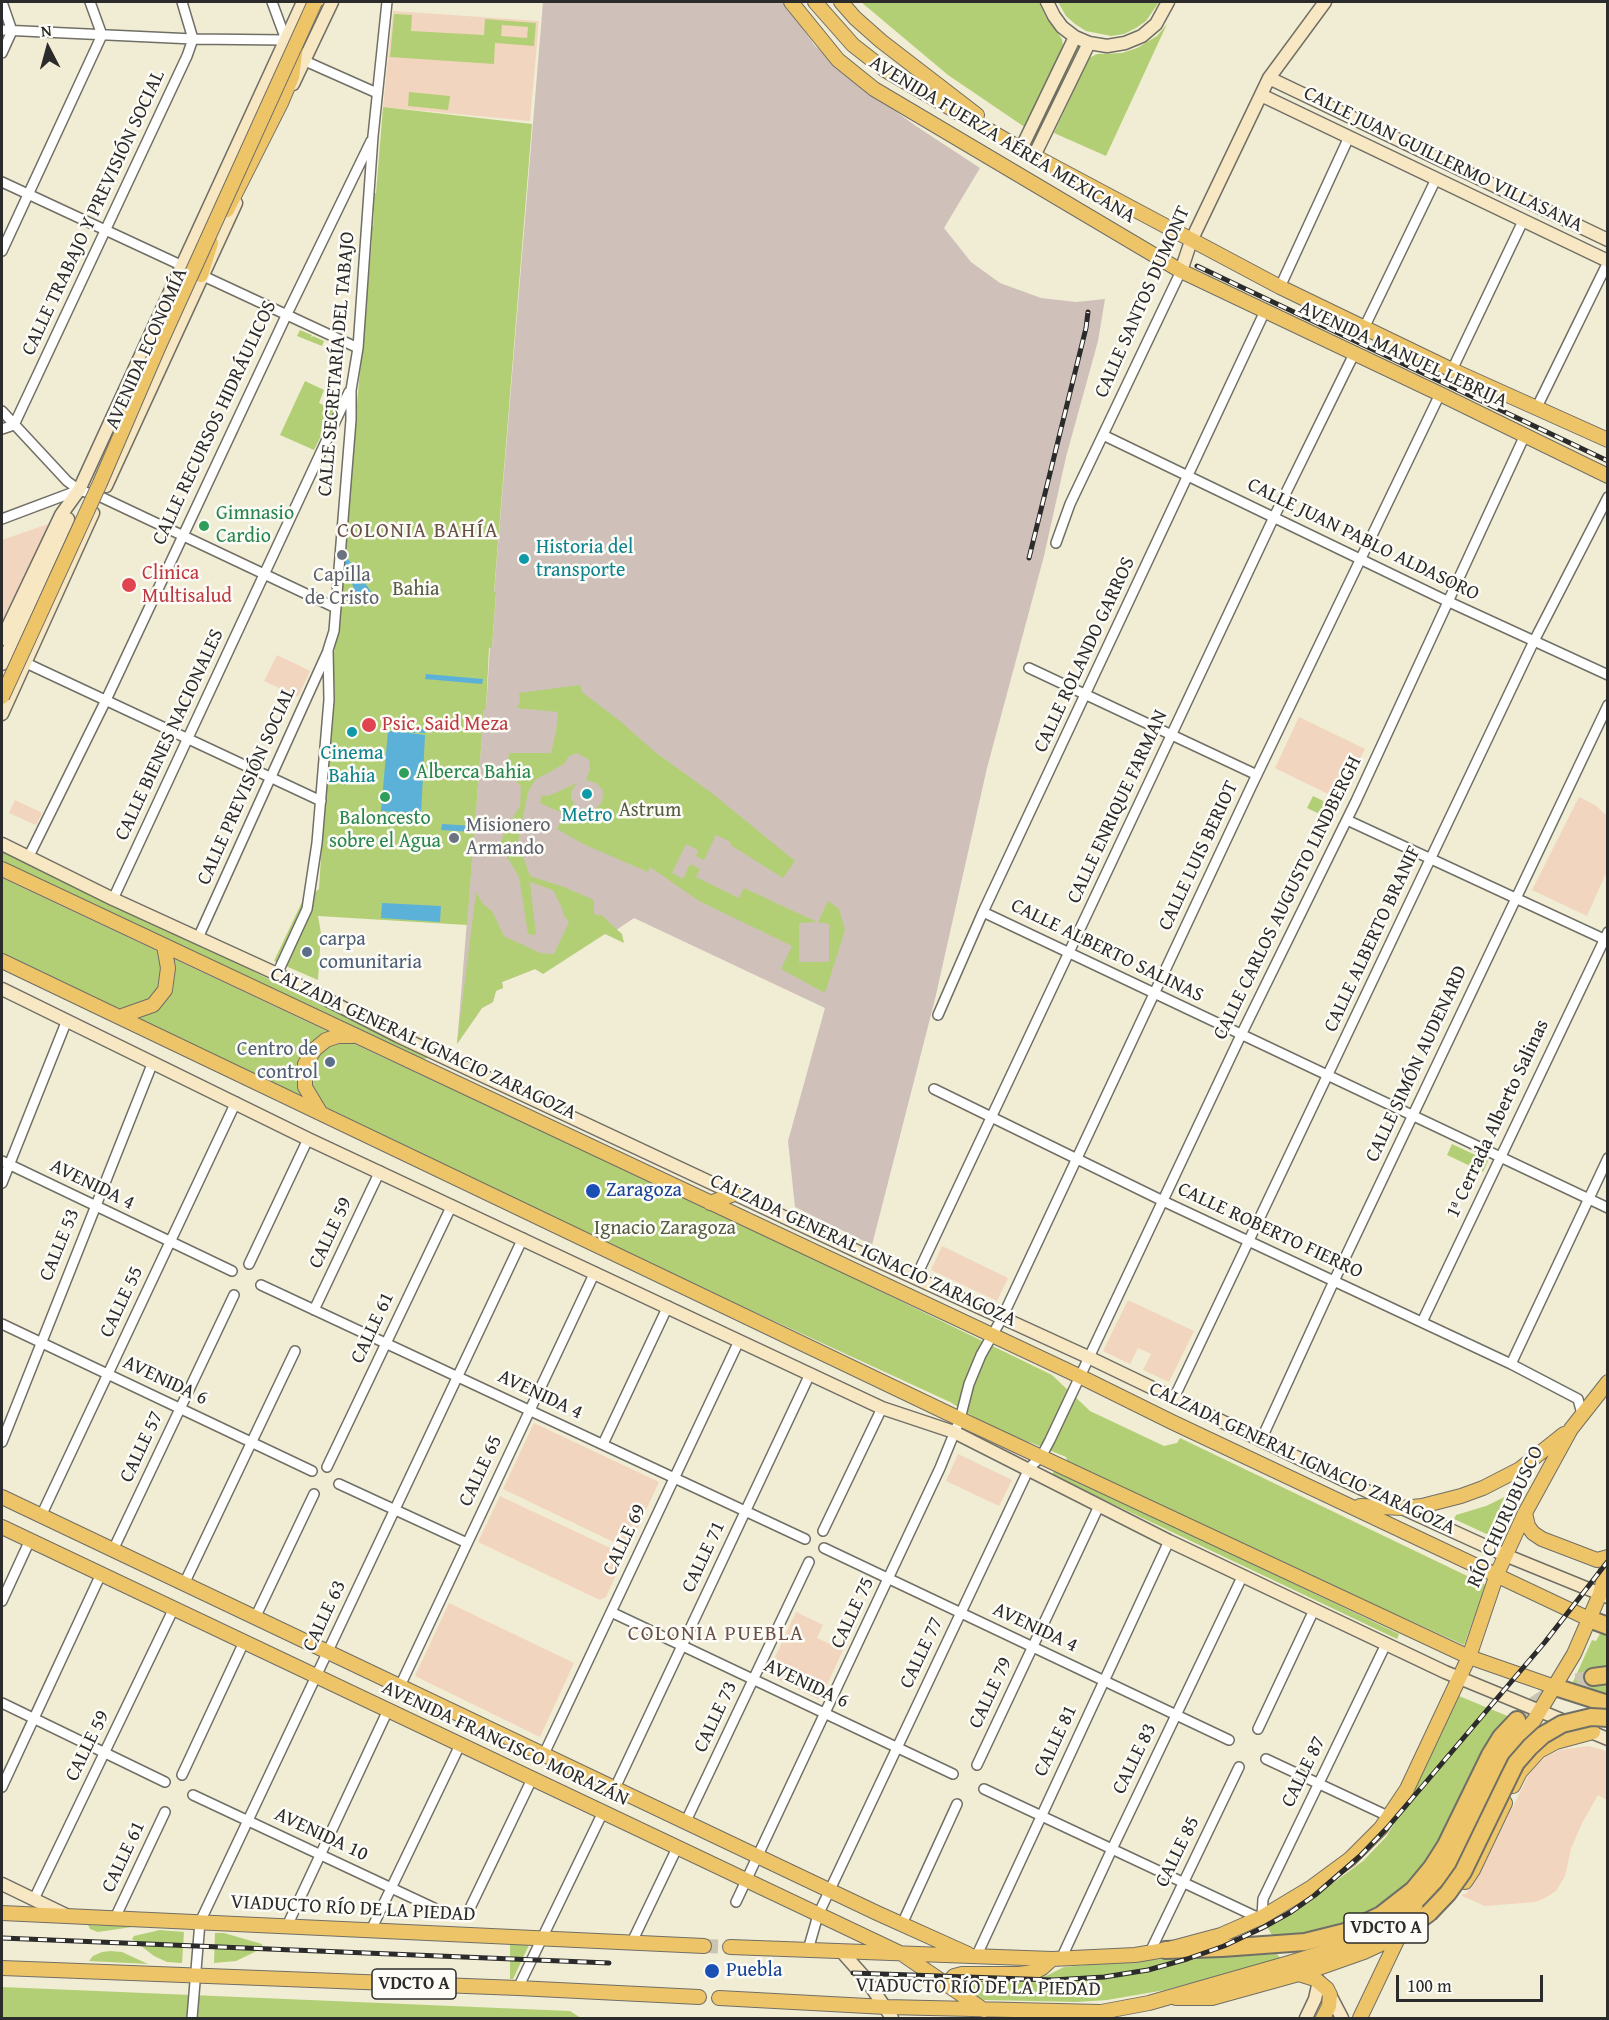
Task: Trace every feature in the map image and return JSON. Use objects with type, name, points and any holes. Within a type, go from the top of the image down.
[{"type":"highway","name":"CALZADA GENERAL IGNACIO ZARAGOZA","points":[[1590,1619],[1608,1626]]},
{"type":"highway","points":[[1555,1687],[1608,1704]]},
{"type":"highway","points":[[1400,1934],[1429,1912],[1448,1893],[1463,1872],[1516,1763],[1530,1747],[1543,1735],[1562,1724],[1591,1717],[1608,1718]]},
{"type":"highway","points":[[1158,1951],[1305,1942],[1356,1928],[1381,1916],[1413,1890],[1432,1867],[1446,1845],[1490,1755],[1501,1737],[1517,1720]]},
{"type":"main road","points":[[2,697],[100,483],[291,43],[315,2]]},
{"type":"main road","points":[[201,275],[211,241],[254,158],[291,77],[291,43],[322,2]]},
{"type":"main road","name":"AVENIDA ECONOMÍA","points":[[2,714],[201,275],[332,2]]},
{"type":"main road","name":"AVENIDA FUERZA AÉREA MEXICANA","points":[[791,2],[830,52],[874,89],[1181,271]]},
{"type":"main road","name":"AVENIDA FUERZA AÉREA MEXICANA","points":[[815,2],[853,45],[878,66],[1027,153],[1191,241]]},
{"type":"main road","points":[[841,2],[881,41],[1027,153]]},
{"type":"main road","points":[[1047,2],[1058,21],[1075,36],[1089,43],[1107,46],[1125,44],[1142,36],[1156,24],[1168,2]]},
{"type":"main road","name":"CALLE SANTOS DUMONT","points":[[1181,271],[1191,241],[1269,78],[1325,2]]},
{"type":"main road","name":"AVENIDA ECONOMÍA","points":[[2,639],[61,515],[80,490],[181,266],[291,43],[299,4]]},
{"type":"main road","points":[[1027,153],[1075,36]]},
{"type":"main road","points":[[1027,153],[1089,43]]},
{"type":"main road","name":"CALLE JUAN GUILLERMO VILLASANA","points":[[1269,78],[1608,240]]},
{"type":"main road","name":"CALLE JUAN GUILLERMO VILLASANA","points":[[1261,95],[1608,261]]},
{"type":"main road","name":"AVENIDA MANUEL LEBRIJA","points":[[1191,241],[1280,287],[1452,370],[1608,440]]},
{"type":"main road","name":"AVENIDA MANUEL LEBRIJA","points":[[1181,271],[1608,476]]},
{"type":"main road","points":[[2,664],[80,490]]},
{"type":"main road","name":"CALZADA GENERAL IGNACIO ZARAGOZA","points":[[2,844],[113,899],[277,974],[372,1024],[1088,1357],[1402,1508],[1505,1555],[1604,1595]]},
{"type":"main road","name":"CALZADA GENERAL IGNACIO ZARAGOZA","points":[[2,869],[1590,1619]]},
{"type":"main road","points":[[119,1017],[153,1005],[165,990],[168,969],[164,946]]},
{"type":"main road","points":[[2,961],[1041,1457],[1469,1657],[1555,1687]]},
{"type":"main road","points":[[2,989],[308,1139],[524,1238],[882,1408],[954,1432],[1029,1468],[1169,1541],[1386,1644],[1459,1678],[1608,1739]]},
{"type":"main road","points":[[321,1115],[305,1087],[305,1064],[315,1049],[326,1040],[338,1036],[355,1036]]},
{"type":"main road","points":[[710,1203],[736,1194],[739,1216]]},
{"type":"main road","name":"RÍO CHURUBUSCO","points":[[1459,1678],[1469,1657],[1497,1574],[1526,1513],[1571,1429],[1608,1382]]},
{"type":"main road","points":[[1348,1505],[1369,1508],[1402,1508],[1441,1502],[1483,1488],[1520,1469],[1571,1429]]},
{"type":"main road","name":"AVENIDA FRANCISCO MORAZÁN","points":[[2,1497],[976,1957]]},
{"type":"main road","points":[[1526,1513],[1527,1526],[1542,1539],[1597,1560],[1608,1557]]},
{"type":"main road","name":"AVENIDA FRANCISCO MORAZÁN","points":[[2,1527],[903,1954],[984,2010]]},
{"type":"main road","points":[[1530,1759],[1538,1736],[1539,1712],[1574,1654],[1604,1595],[1608,1563]]},
{"type":"main road","name":"VIADUCTO RÍO DE LA PIEDAD","points":[[730,1947],[1057,1959],[1158,1951],[1221,1935],[1261,1918],[1305,1892],[1331,1874],[1367,1843],[1390,1817],[1418,1769],[1459,1678]]},
{"type":"main road","name":"VIADUCTO RÍO DE LA PIEDAD","points":[[719,1998],[889,2013],[984,2010],[1095,2015],[1168,1998],[1348,1945],[1380,1931],[1406,1914],[1447,1868],[1504,1757],[1539,1712]]},
{"type":"main road","points":[[1168,1998],[1191,2000],[1212,1998],[1298,1974],[1364,1952],[1430,1922],[1449,1904],[1473,1870],[1520,1772],[1530,1759],[1556,1742],[1593,1732]]},
{"type":"main road","points":[[2,1884],[69,1916]]},
{"type":"main road","name":"VIADUCTO RÍO DE LA PIEDAD","points":[[2,1913],[704,1946]]},
{"type":"main road","points":[[1360,2019],[1400,1934]]},
{"type":"main road","points":[[842,1952],[866,1979],[889,2013]]},
{"type":"main road","points":[[947,1984],[954,1976],[962,1974],[1034,1972],[1057,1959]]},
{"type":"main road","name":"VDCTO A","points":[[2,1968],[699,1997]]},
{"type":"main road","points":[[1298,1974],[1319,1981],[1330,1995],[1342,2019]]},
{"type":"main road","points":[[1368,2019],[1379,1979]]},
{"type":"main road","points":[[1306,2019],[1315,1999],[1319,1981]]},
{"type":"main road","points":[[1323,2019],[1329,2006],[1330,1995]]},
{"type":"street","points":[[2,2],[7,30],[2,52]]},
{"type":"street","points":[[2,251],[102,35],[90,2]]},
{"type":"street","points":[[182,2],[193,39]]},
{"type":"street","points":[[7,30],[291,43],[272,2]]},
{"type":"street","name":"CALLE SECRETARÍA DEL TABAJO","points":[[277,974],[303,918],[310,896],[321,801],[329,700],[328,650],[334,631],[351,420],[351,390],[358,348],[373,136],[387,2]]},
{"type":"street","name":"CALLE TRABAJO Y PREVISIÓN SOCIAL","points":[[14,425],[193,39]]},
{"type":"street","points":[[304,61],[377,93]]},
{"type":"street","name":"CALLE RECURSOS HIDRÁULICOS","points":[[29,856],[106,700],[182,535],[373,136]]},
{"type":"street","points":[[1280,287],[1349,137]]},
{"type":"street","points":[[1364,328],[1436,179]]},
{"type":"street","points":[[2,182],[358,348]]},
{"type":"street","points":[[1452,370],[1523,221]]},
{"type":"street","points":[[1536,409],[1608,261]]},
{"type":"street","name":"CALLE SANTOS DUMONT","points":[[1056,543],[1070,504],[1181,271]]},
{"type":"street","name":"CALLE ROLANDO GARROS","points":[[938,1015],[983,912],[1265,311]]},
{"type":"street","name":"CALLE ENRIQUE FARMAN","points":[[916,1277],[1274,518],[1354,354]]},
{"type":"street","name":"CALLE BIENES NACIONALES","points":[[113,899],[351,390]]},
{"type":"street","name":"CALLE LUIS BERIOT","points":[[992,1335],[1440,394]]},
{"type":"street","points":[[2,411],[67,481],[80,490],[101,497],[336,608]]},
{"type":"street","points":[[2,429],[14,425]]},
{"type":"street","name":"CALLE JUAN PABLO ALDASORO","points":[[1103,435],[1447,601],[1608,675]]},
{"type":"street","name":"CALLE CARLOS AUGUSTO LINDBERGH","points":[[1079,1376],[1241,1035],[1347,820],[1525,435]]},
{"type":"street","points":[[2,519],[80,490]]},
{"type":"street","name":"CALLE ALBERTO BRANIF","points":[[1174,1398],[1534,641],[1608,497]]},
{"type":"street","name":"CALLE PREVISIÓN SOCIAL","points":[[198,938],[328,650]]},
{"type":"street","points":[[26,663],[321,801]]},
{"type":"street","points":[[1029,668],[1257,775]]},
{"type":"street","name":"CALLE SIMÓN AUDENARD","points":[[1261,1440],[1334,1281],[1608,705]]},
{"type":"street","points":[[1347,820],[1606,937]]},
{"type":"street","name":"CALLE ALBERTO SALINAS","points":[[983,912],[1608,1208]]},
{"type":"street","name":"1ª Cerrada Alberto Salinas","points":[[1422,1322],[1606,937]]},
{"type":"street","points":[[2,1183],[5,1163],[67,1020]]},
{"type":"street","name":"CALLE 53","points":[[2,1442],[153,1062]]},
{"type":"street","name":"CALLE ROBERTO FIERRO","points":[[934,1089],[1163,1201],[1511,1364],[1578,1399],[1582,1414]]},
{"type":"street","name":"CALLE 55","points":[[41,1516],[236,1102]]},
{"type":"street","points":[[249,1264],[308,1139]]},
{"type":"street","points":[[1511,1364],[1608,1158]]},
{"type":"street","name":"AVENIDA 4","points":[[5,1163],[232,1271]]},
{"type":"street","name":"CALLE 59","points":[[314,1310],[380,1172]]},
{"type":"street","name":"CALLE 61","points":[[327,1467],[452,1205]]},
{"type":"street","name":"CALLE 63","points":[[192,2019],[200,1922],[524,1238]]},
{"type":"street","name":"CALLE 65","points":[[400,1686],[595,1272]]},
{"type":"street","name":"AVENIDA 4","points":[[261,1285],[805,1539]]},
{"type":"street","name":"CALLE 57","points":[[113,1550],[234,1295]]},
{"type":"street","points":[[603,1444],[668,1306]]},
{"type":"street","name":"AVENIDA 6","points":[[2,1324],[312,1471]]},
{"type":"street","name":"CALLE 75","points":[[736,1902],[889,1579],[960,1419],[969,1384],[992,1335]]},
{"type":"street","name":"CALLE 69","points":[[544,1754],[739,1341]]},
{"type":"street","points":[[184,1584],[295,1350]]},
{"type":"street","name":"CALLE 71","points":[[615,1788],[810,1374]]},
{"type":"street","name":"CALLE 77","points":[[808,1950],[818,1915],[1029,1468],[1041,1457],[1079,1376]]},
{"type":"street","points":[[823,1531],[882,1408]]},
{"type":"street","points":[[339,1484],[468,1543]]},
{"type":"street","points":[[255,1618],[314,1494]]},
{"type":"street","name":"CALLE 79","points":[[977,1765],[1099,1506]]},
{"type":"street","points":[[2,1601],[30,1540]]},
{"type":"street","name":"CALLE 81","points":[[976,1957],[1169,1541]]},
{"type":"street","name":"AVENIDA 4","points":[[824,1548],[1229,1740]]},
{"type":"street","name":"CALLE 73","points":[[686,1821],[809,1562]]},
{"type":"street","points":[[2,1787],[101,1574]]},
{"type":"street","name":"CALLE 83","points":[[1057,1959],[1243,1575]]},
{"type":"street","name":"CALLE 59","points":[[34,1899],[174,1608]]},
{"type":"street","points":[[1258,1729],[1314,1610]]},
{"type":"street","name":"AVENIDA 6","points":[[611,1612],[953,1774]]},
{"type":"street","points":[[182,1775],[244,1642]]},
{"type":"street","name":"CALLE 87","points":[[1261,1918],[1263,1899],[1386,1644]]},
{"type":"street","points":[[2,1703],[165,1782]]},
{"type":"street","points":[[286,1926],[388,1710]]},
{"type":"street","points":[[371,1930],[460,1745]]},
{"type":"street","points":[[1266,1759],[1390,1817]]},
{"type":"street","name":"CALLE 85","points":[[1158,1951],[1183,1883],[1239,1767]]},
{"type":"street","points":[[471,1906],[532,1779]]},
{"type":"street","points":[[984,1789],[1261,1918]]},
{"type":"street","name":"AVENIDA 10","points":[[193,1795],[434,1908]]},
{"type":"street","points":[[902,1924],[957,1804]]},
{"type":"street","name":"CALLE 61","points":[[115,1918],[165,1812]]},
{"type":"street","points":[[518,1988],[603,1812]]},
{"type":"street","points":[[632,1942],[677,1848]]},
{"type":"shaded area","points":[[543,2],[784,2],[815,46],[862,87],[980,168],[944,228],[971,262],[1000,283],[1041,298],[1076,302],[1105,299],[1098,341],[1066,457],[1044,556],[987,768],[935,999],[872,1245],[795,1207],[788,1141],[825,1008],[634,918],[609,935],[604,933],[544,973],[535,969],[502,982],[503,988],[496,990],[493,1002],[482,1008],[457,1044],[484,710],[486,710],[490,647],[492,647],[496,594],[494,593]]},
{"type":"shaded area","points":[[393,11],[539,21],[530,121],[383,107]]},
{"type":"shaded area","points":[[48,524],[51,527],[2,623],[2,540]]},
{"type":"shaded area","points":[[277,655],[310,671],[298,697],[264,681]]},
{"type":"shaded area","points":[[1299,717],[1365,749],[1340,800],[1275,768]]},
{"type":"shaded area","points":[[1579,797],[1595,805],[1607,816],[1607,871],[1587,916],[1532,890]]},
{"type":"shaded area","points":[[15,800],[42,813],[36,825],[9,813]]},
{"type":"shaded area","points":[[942,1246],[1008,1278],[997,1301],[931,1270]]},
{"type":"shaded area","points":[[1128,1300],[1194,1331],[1169,1382],[1143,1370],[1151,1354],[1138,1348],[1130,1364],[1103,1351]]},
{"type":"shaded area","points":[[534,1423],[659,1482],[628,1549],[503,1489]]},
{"type":"shaded area","points":[[958,1454],[1012,1480],[999,1506],[946,1481]]},
{"type":"shaded area","points":[[500,1496],[625,1555],[606,1597],[600,1600],[478,1542]]},
{"type":"shaded area","points":[[449,1603],[574,1663],[540,1737],[415,1676]]},
{"type":"shaded area","points":[[796,1612],[823,1625],[817,1638],[843,1650],[820,1700],[767,1674]]},
{"type":"shaded area","points":[[1588,1746],[1607,1751],[1607,1800],[1598,1795],[1582,1823],[1571,1849],[1565,1876],[1556,1891],[1535,1902],[1485,1906],[1462,1896],[1466,1894],[1484,1865],[1531,1770],[1547,1756],[1560,1750]]},
{"type":"green space","points":[[861,2],[1039,2],[1046,17],[1062,39],[1063,46],[1026,128],[948,75]]},
{"type":"green space","points":[[1058,2],[1159,2],[1146,21],[1124,34],[1111,36],[1086,31],[1075,24],[1066,16]]},
{"type":"green space","points":[[394,14],[412,15],[411,31],[484,35],[485,19],[536,23],[534,46],[495,43],[494,64],[390,57]],"holes":[[[502,25],[528,27],[527,38],[501,36]]]},
{"type":"green space","points":[[1167,24],[1106,156],[1054,133],[1089,58],[1097,54],[1122,53],[1137,48],[1157,36]]},
{"type":"green space","points":[[1076,47],[1080,49],[1034,142]]},
{"type":"green space","points":[[409,92],[450,96],[448,110],[408,106]]},
{"type":"green space","name":"Bahia","points":[[383,107],[532,124],[494,592],[496,593],[492,647],[489,648],[486,710],[484,710],[467,925],[318,916],[321,933],[318,980],[274,961],[302,902],[319,889],[333,665],[372,240],[368,238],[370,228],[373,226],[374,212],[370,211],[370,193],[376,193]]},
{"type":"green space","points":[[300,330],[312,335],[311,338],[313,336],[324,341],[322,346],[297,336]]},
{"type":"green space","points":[[305,381],[324,390],[319,403],[334,410],[314,450],[280,435]]},
{"type":"green space","name":"Astrum","points":[[580,685],[582,692],[655,752],[713,794],[795,861],[783,878],[732,846],[729,841],[716,835],[704,860],[696,856],[698,850],[686,844],[672,873],[683,879],[690,864],[700,869],[696,877],[739,898],[744,888],[817,922],[799,923],[799,962],[829,962],[829,924],[818,922],[828,901],[839,909],[845,930],[825,993],[781,969],[792,946],[699,901],[650,867],[648,872],[583,844],[557,829],[564,814],[540,803],[542,795],[548,796],[577,783],[571,792],[571,798],[576,807],[590,812],[602,802],[603,791],[596,783],[586,780],[590,769],[589,760],[577,753],[569,756],[564,764],[535,780],[528,792],[518,842],[530,876],[594,900],[594,914],[603,916],[622,934],[624,943],[605,934],[543,974],[535,969],[502,982],[503,988],[496,991],[493,1002],[482,1008],[457,1044],[476,892],[483,904],[492,911],[504,936],[540,953],[554,954],[569,922],[553,890],[530,882],[536,935],[528,934],[519,877],[500,845],[505,831],[520,806],[521,787],[507,769],[509,753],[551,753],[556,732],[558,712],[517,708],[520,702],[519,693]]},
{"type":"green space","points":[[1313,796],[1334,806],[1328,818],[1307,808]]},
{"type":"green space","points":[[2,851],[299,994],[436,1057],[422,1059],[403,1051],[112,914],[2,861]]},
{"type":"green space","name":"Ignacio Zaragoza","points":[[2,878],[714,1210],[1052,1375],[1090,1411],[1164,1446],[1177,1443],[1180,1438],[1486,1585],[1464,1645],[1070,1468],[1066,1457],[1032,1443],[1001,1434],[950,1402],[633,1256],[305,1097],[2,959]]},
{"type":"green space","points":[[1452,1144],[1488,1161],[1483,1172],[1447,1155]]},
{"type":"green space","points":[[1055,1469],[1399,1634],[1398,1637],[1397,1639],[1052,1475]]},
{"type":"green space","points":[[1517,1491],[1493,1537],[1454,1519],[1456,1515],[1486,1506]]},
{"type":"green space","points":[[1601,1632],[1607,1635],[1607,1669],[1578,1675],[1598,1685],[1607,1683],[1607,1696],[1572,1684],[1592,1640],[1596,1641]]},
{"type":"green space","points":[[1459,1696],[1510,1717],[1421,1874],[1384,1907],[1338,1929],[1276,1938],[1272,1935],[1266,1925],[1333,1883],[1363,1861],[1386,1837],[1411,1796]]},
{"type":"green space","points":[[88,1925],[132,1927],[98,1932],[90,1929]]},
{"type":"green space","points":[[160,1930],[184,1932],[182,1963],[167,1962],[154,1956],[132,1939],[134,1936]]},
{"type":"green space","points":[[215,1933],[224,1933],[262,1944],[263,1948],[236,1961],[214,1963]]},
{"type":"green space","points":[[510,1942],[530,1943],[513,1979],[510,1979]]},
{"type":"green space","points":[[111,1951],[122,1952],[148,1964],[89,1961],[93,1956]]},
{"type":"green space","points":[[1277,1954],[1280,1958],[1217,1976],[1165,1990],[1107,2000],[1077,2002],[984,2000],[969,1994],[965,1989],[966,1980],[1032,1979],[1048,1975],[1064,1967],[1145,1960]]},
{"type":"green space","points":[[2,1987],[570,2011],[581,2018],[2,2018]]},
{"type":"water","points":[[346,556],[372,593],[355,592],[345,564]]},
{"type":"water","points":[[426,674],[483,679],[482,684],[425,679]]},
{"type":"water","name":"Alberca Bahia","points":[[393,727],[426,729],[425,733],[402,732],[425,735],[421,814],[381,811],[388,731],[393,731]]},
{"type":"water","points":[[442,824],[474,826],[473,832],[441,830]]},
{"type":"water","points":[[382,903],[441,906],[440,922],[381,918]]},
{"type":"tunnel","points":[[1517,1720],[1535,1704],[1562,1686],[1593,1677]]},
{"type":"tunnel","points":[[704,1946],[730,1947]]},
{"type":"railway","points":[[1197,266],[1608,461]]},
{"type":"railway","points":[[1029,558],[1088,312]]},
{"type":"railway","points":[[853,1973],[1053,1980],[1104,1977],[1148,1970],[1187,1959],[1224,1946],[1264,1927],[1315,1895],[1360,1856],[1387,1828],[1545,1642],[1608,1561]]},
{"type":"railway","points":[[2,1938],[609,1963]]},
{"type":"place","name":"Gimnasio Cardio","points":[[204,526]]},
{"type":"place","name":"Capilla de Cristo","points":[[342,555]]},
{"type":"place","name":"Historia del transporte","points":[[524,559]]},
{"type":"place","name":"Clinica Multisalud","points":[[129,585]]},
{"type":"place","name":"Psic. Said Meza","points":[[369,725]]},
{"type":"place","name":"Cinema Bahia","points":[[352,732]]},
{"type":"place","name":"Alberca Bahia","points":[[404,773]]},
{"type":"place","name":"Metro","points":[[587,794]]},
{"type":"place","name":"Baloncesto sobre el Agua","points":[[385,797]]},
{"type":"place","name":"Misionero Armando","points":[[454,838]]},
{"type":"place","name":"carpa comunitaria","points":[[307,952]]},
{"type":"place","name":"Centro de control","points":[[330,1062]]},
{"type":"place","name":"Zaragoza","points":[[593,1191]]},
{"type":"place","name":"Puebla","points":[[712,1971]]},
{"type":"district","name":"COLONIA BAHÍA","points":[[418,532]]},
{"type":"district","name":"COLONIA PUEBLA","points":[[716,1635]]}]
